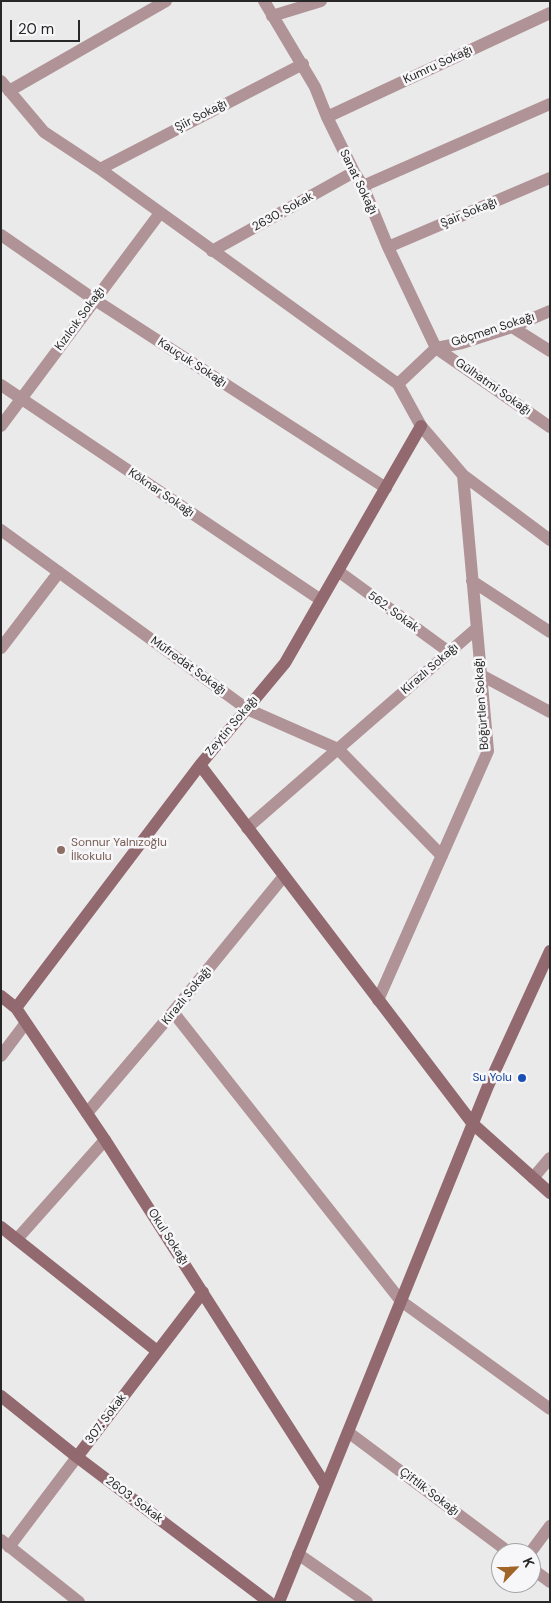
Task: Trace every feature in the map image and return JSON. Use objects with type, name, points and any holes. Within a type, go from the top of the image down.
[{"type":"street","points":[[166,1],[5,86],[44,132],[100,169],[398,384],[421,426],[463,475],[550,540]]},
{"type":"street","name":"Sanat Sokağı","points":[[264,1],[303,64],[354,172],[363,186],[388,247],[436,348]]},
{"type":"street","points":[[272,16],[321,1]]},
{"type":"street","name":"Kumru Sokağı","points":[[327,117],[550,14]]},
{"type":"street","name":"Şiir Sokağı","points":[[100,169],[303,64]]},
{"type":"street","points":[[363,186],[550,104]]},
{"type":"street","name":"2630. Sokak","points":[[212,251],[354,172]]},
{"type":"street","name":"Şair Sokağı","points":[[388,247],[550,178]]},
{"type":"street","name":"Kızılcık Sokağı","points":[[1,426],[160,212]]},
{"type":"street","name":"Kauçuk Sokağı","points":[[1,234],[95,300],[386,488]]},
{"type":"street","name":"Göçmen Sokağı","points":[[436,348],[462,343],[512,327],[550,311]]},
{"type":"street","points":[[512,327],[550,351]]},
{"type":"street","points":[[398,384],[436,348]]},
{"type":"street","name":"Gülhatmi Sokağı","points":[[436,348],[550,427]]},
{"type":"street","name":"Köknar Sokağı","points":[[1,386],[321,600]]},
{"type":"street","name":"Zeytin Sokağı","points":[[16,1008],[200,765],[285,663],[421,426]]},
{"type":"street","name":"Böğürtlen Sokağı","points":[[378,1000],[488,750],[463,475]]},
{"type":"street","name":"Müfredat Sokağı","points":[[1,530],[246,709],[338,749],[442,856]]},
{"type":"street","name":"562. Sokak","points":[[338,571],[449,652]]},
{"type":"street","points":[[1,648],[59,572]]},
{"type":"street","points":[[472,581],[550,632]]},
{"type":"street","name":"Kirazlı Sokağı","points":[[247,828],[477,628]]},
{"type":"street","points":[[481,675],[550,712]]},
{"type":"street","points":[[200,765],[473,1124],[550,1193]]},
{"type":"street","name":"Kirazlı Sokağı","points":[[87,1113],[173,1012],[284,876]]},
{"type":"street","points":[[279,1602],[473,1124],[550,951]]},
{"type":"street","name":"Okul Sokağı","points":[[1,996],[16,1008],[105,1140],[204,1292],[326,1486]]},
{"type":"street","points":[[173,1012],[401,1301],[550,1409]]},
{"type":"street","points":[[1,1056],[25,1024]]},
{"type":"street","points":[[17,1239],[105,1140]]},
{"type":"street","points":[[534,1178],[550,1158]]},
{"type":"street","points":[[1,1227],[157,1351]]},
{"type":"street","name":"307. Sokak","points":[[5,1544],[78,1457],[157,1351],[204,1292]]},
{"type":"street","name":"2603. Sokak","points":[[1,1396],[269,1602]]},
{"type":"street","name":"Çiftlik Sokağı","points":[[348,1432],[497,1543]]},
{"type":"street","points":[[537,1543],[550,1526]]},
{"type":"street","points":[[5,1544],[79,1602]]},
{"type":"street","points":[[298,1554],[367,1602]]},
{"type":"place","name":"Sonnur Yalnızoğlu İlkokulu","points":[[61,850]]},
{"type":"place","name":"Su Yolu","points":[[522,1078]]}]
